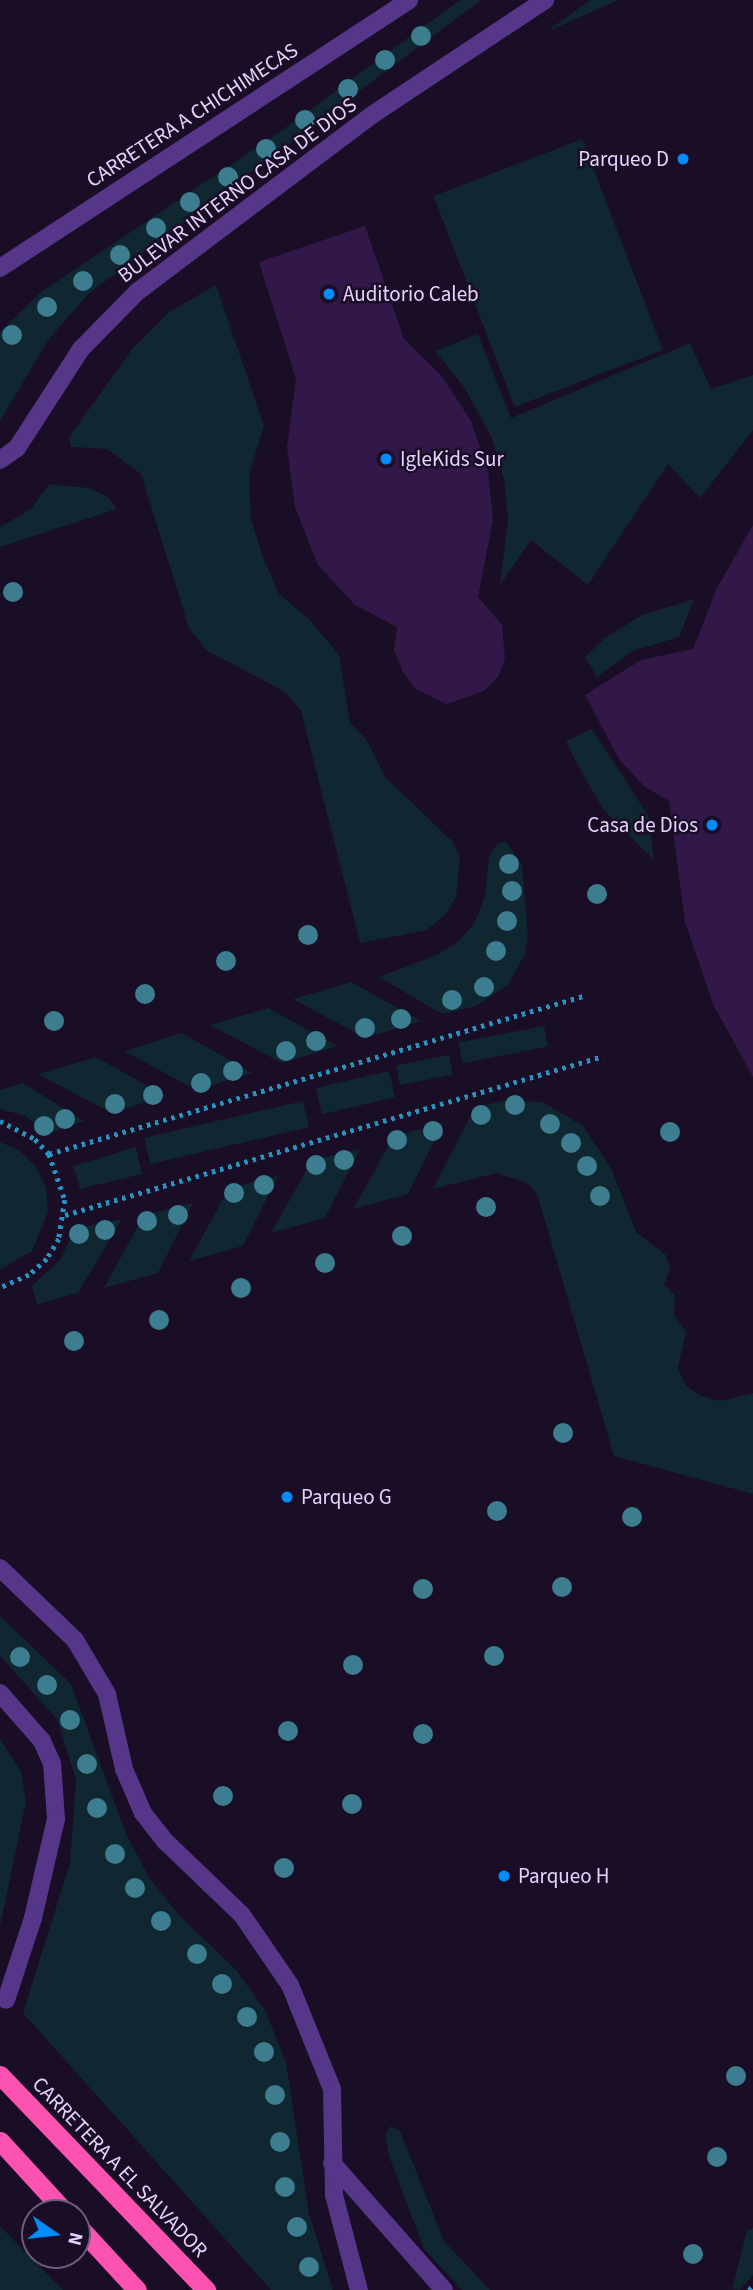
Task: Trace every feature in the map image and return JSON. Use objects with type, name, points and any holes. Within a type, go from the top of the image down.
[{"type":"highway","name":"CARRETERA A EL SALVADOR","points":[[0,2075],[206,2290]]},
{"type":"highway","points":[[0,2141],[53,2199]]},
{"type":"highway","points":[[91,2240],[137,2290]]},
{"type":"street","name":"CARRETERA A CHICHIMECAS","points":[[0,268],[409,0]]},
{"type":"street","name":"BULEVAR INTERNO CASA DE DIOS","points":[[0,460],[17,448],[81,349],[137,292],[372,115],[545,0]]},
{"type":"street","points":[[0,1568],[75,1640],[107,1694],[124,1769],[143,1813],[166,1842],[242,1915],[290,1984],[332,2089],[334,2195],[359,2290]]},
{"type":"street","points":[[0,1693],[41,1741],[51,1763],[56,1819],[33,1918],[6,2000]]},
{"type":"street","points":[[332,2163],[444,2290]]},
{"type":"path","points":[[49,1154],[586,995]]},
{"type":"path","points":[[65,1215],[603,1056]]},
{"type":"path","points":[[0,1121],[36,1139],[49,1154],[63,1184],[65,1215],[47,1259],[29,1275],[0,1288]]},
{"type":"path","points":[[749,2290],[753,2284]]},
{"type":"shaded area","points":[[460,0],[481,0],[88,294],[49,339],[0,421],[0,332],[41,292],[277,134]]},
{"type":"shaded area","points":[[590,0],[619,0],[546,32]]},
{"type":"shaded area","points":[[582,139],[663,350],[515,407],[434,196]]},
{"type":"shaded area","points":[[216,285],[264,426],[249,474],[251,519],[262,555],[279,594],[308,618],[339,655],[350,723],[366,739],[385,777],[453,842],[460,858],[456,897],[445,915],[427,930],[360,943],[301,711],[285,692],[206,650],[189,628],[141,474],[107,449],[71,447],[69,437],[133,348],[169,312]]},
{"type":"shaded area","points":[[478,334],[511,418],[690,343],[711,389],[753,375],[753,430],[700,498],[668,464],[588,585],[531,540],[500,585],[508,520],[504,479],[491,436],[464,387],[435,351]]},
{"type":"shaded area","points":[[49,484],[89,488],[107,496],[117,509],[0,547],[0,527],[31,509]]},
{"type":"shaded area","points":[[694,599],[679,637],[633,651],[597,677],[585,657],[606,637],[642,615]]},
{"type":"shaded area","points":[[592,729],[648,815],[654,860],[603,809],[566,741]]},
{"type":"shaded area","points":[[506,841],[522,865],[528,935],[525,954],[508,985],[476,1006],[442,1014],[379,977],[439,954],[460,940],[475,922],[485,896],[489,857],[497,844]]},
{"type":"shaded area","points":[[351,982],[421,1021],[365,1038],[293,999]]},
{"type":"shaded area","points":[[268,1008],[338,1046],[282,1063],[210,1025]]},
{"type":"shaded area","points":[[544,1026],[548,1047],[463,1063],[459,1043]]},
{"type":"shaded area","points":[[182,1033],[252,1073],[196,1090],[124,1051]]},
{"type":"shaded area","points":[[449,1055],[453,1075],[400,1085],[396,1065]]},
{"type":"shaded area","points":[[96,1057],[166,1096],[111,1113],[38,1074]]},
{"type":"shaded area","points":[[389,1071],[395,1097],[322,1114],[316,1088]]},
{"type":"shaded area","points":[[23,1083],[84,1121],[48,1134],[26,1116],[0,1109],[0,1090]]},
{"type":"shaded area","points":[[508,1100],[543,1102],[583,1126],[611,1168],[636,1232],[666,1255],[670,1270],[664,1285],[675,1295],[674,1314],[686,1332],[678,1368],[686,1386],[701,1396],[720,1401],[753,1393],[753,1494],[614,1456],[538,1197],[529,1184],[497,1173],[433,1189],[475,1107]]},
{"type":"shaded area","points":[[303,1101],[309,1127],[150,1164],[144,1138]]},
{"type":"shaded area","points":[[443,1123],[408,1194],[353,1209],[394,1136]]},
{"type":"shaded area","points":[[0,1142],[19,1150],[36,1167],[46,1188],[48,1212],[32,1251],[0,1270]]},
{"type":"shaded area","points":[[136,1147],[142,1174],[80,1189],[73,1166]]},
{"type":"shaded area","points":[[360,1149],[325,1218],[271,1233],[312,1160]]},
{"type":"shaded area","points":[[278,1176],[243,1246],[189,1261],[229,1188]]},
{"type":"shaded area","points":[[193,1203],[158,1273],[104,1288],[144,1215]]},
{"type":"shaded area","points":[[122,1219],[78,1293],[37,1304],[32,1286],[60,1260],[75,1229]]},
{"type":"shaded area","points":[[0,1616],[71,1684],[126,1834],[149,1877],[178,1914],[237,1971],[265,2010],[286,2062],[309,2214],[333,2290],[271,2290],[23,2013],[70,1863],[76,1780],[57,1719],[0,1656]]},
{"type":"shaded area","points":[[0,1739],[21,1771],[26,1802],[0,1926]]},
{"type":"shaded area","points":[[391,2126],[400,2131],[444,2241],[490,2290],[462,2290],[424,2249],[389,2156],[385,2135]]},
{"type":"shaded area","points":[[0,2226],[21,2247],[21,2269],[42,2269],[63,2290],[0,2290]]},
{"type":"shaded area","points":[[753,2228],[753,2275],[740,2290],[732,2289],[747,2231]]},
{"type":"building","name":"IgleKids Sur","points":[[365,226],[404,339],[441,375],[471,421],[488,471],[493,519],[478,597],[502,625],[505,659],[498,677],[484,691],[447,704],[415,689],[403,672],[394,650],[397,627],[355,605],[318,565],[295,507],[287,447],[296,379],[259,262]]},
{"type":"building","name":"Casa de Dios","points":[[753,525],[753,1077],[713,1004],[685,922],[669,801],[644,786],[619,759],[585,695],[641,660],[693,649],[717,588]]},
{"type":"place","name":"Parqueo D","points":[[683,159]]},
{"type":"place","name":"Auditorio Caleb","points":[[329,294]]},
{"type":"place","name":"IgleKids Sur","points":[[386,459]]},
{"type":"place","name":"Casa de Dios","points":[[712,825]]},
{"type":"place","name":"Parqueo G","points":[[287,1497]]},
{"type":"place","name":"Parqueo H","points":[[504,1876]]}]
